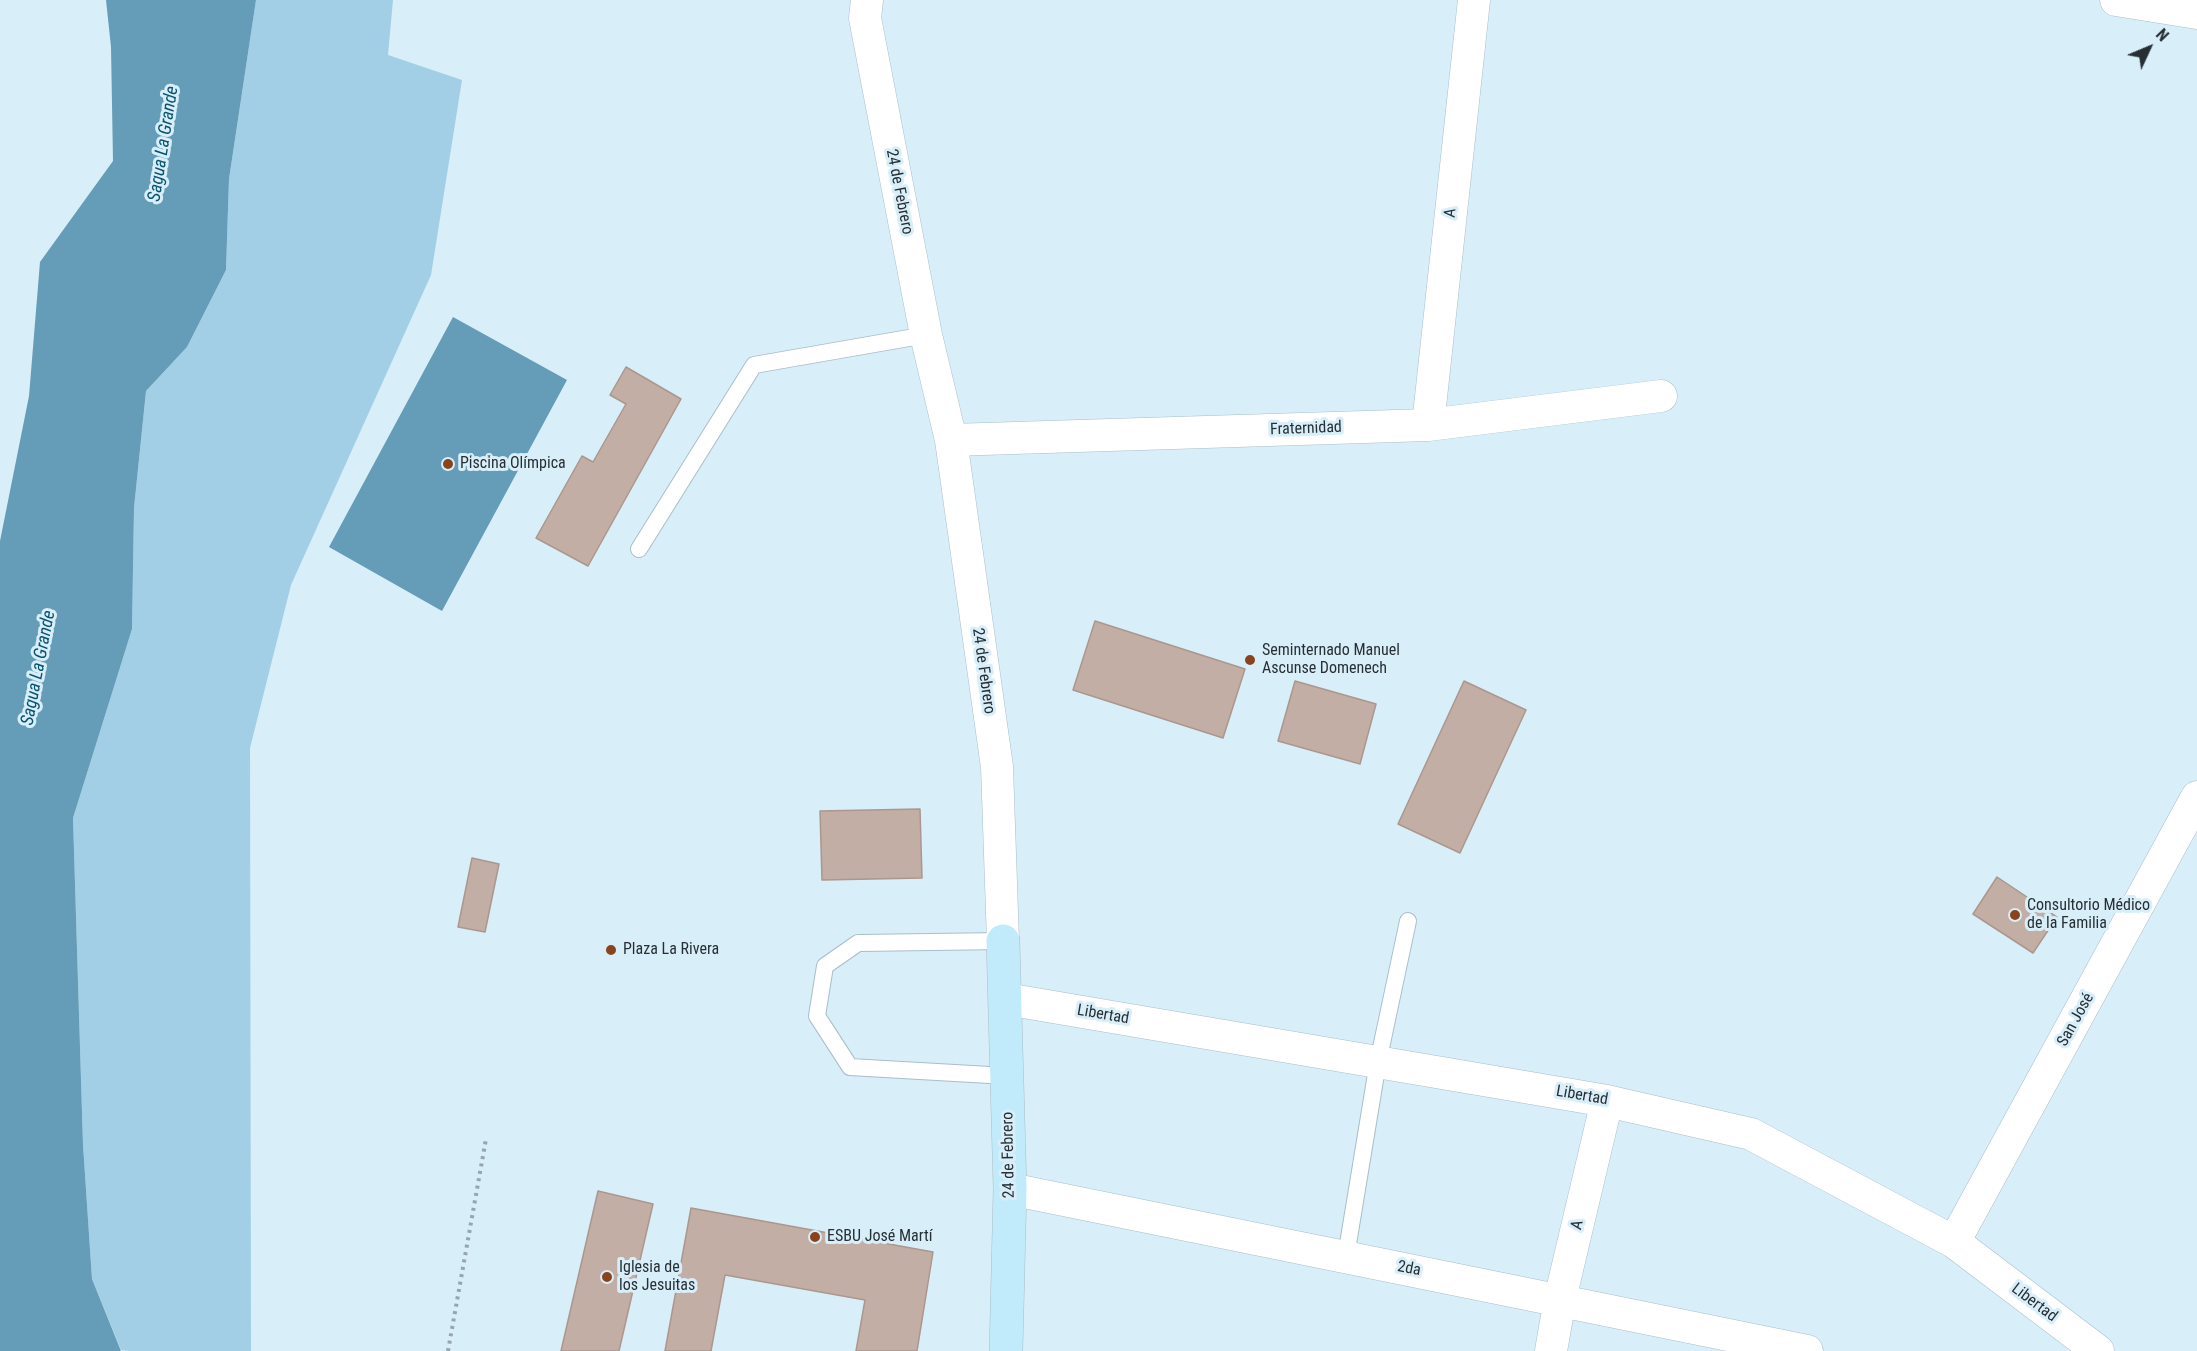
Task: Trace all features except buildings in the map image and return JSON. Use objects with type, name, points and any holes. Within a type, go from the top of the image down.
[{"type":"street","name":"24 de Febrero","points":[[867,0],[865,18],[926,335],[951,440],[997,766],[1006,999],[1010,1189],[1006,1351]]},
{"type":"street","name":"A","points":[[1428,425],[1474,0]]},
{"type":"street","points":[[2116,0],[2197,13]]},
{"type":"street","name":"Fraternidad","points":[[951,440],[1428,425],[1661,396]]},
{"type":"street","name":"San José","points":[[1954,1242],[2197,797]]},
{"type":"street","name":"Libertad","points":[[1006,999],[1607,1101],[1751,1134],[1954,1242],[2098,1351]]},
{"type":"street","name":"A","points":[[1551,1351],[1560,1299],[1607,1101]]},
{"type":"street","name":"2da","points":[[1010,1189],[1807,1351]]},
{"type":"lane","points":[[639,549],[754,365],[926,335]]},
{"type":"lane","points":[[1346,1256],[1378,1062],[1408,921]]},
{"type":"lane","points":[[1003,941],[858,943],[825,966],[817,1016],[850,1067],[1007,1076]]},
{"type":"path","points":[[448,1351],[486,1139]]},
{"type":"shaded area","points":[[256,0],[393,0],[388,55],[462,80],[431,275],[291,585],[250,748],[251,1351],[128,1351],[121,1350],[92,1279],[83,1145],[73,818],[132,629],[134,508],[146,391],[187,347],[226,270],[229,179]]},
{"type":"water","name":"Sagua La Grande","points":[[106,0],[256,0],[229,179],[226,270],[187,347],[146,391],[134,508],[132,629],[73,818],[83,1145],[92,1279],[121,1351],[0,1351],[0,541],[29,396],[40,262],[113,161],[111,47]]},
{"type":"water","name":"Piscina Olímpica","points":[[453,317],[567,380],[442,611],[329,547]]},
{"type":"place","name":"Piscina Olímpica","points":[[448,464]]},
{"type":"place","name":"Seminternado Manuel Ascunse Domenech","points":[[1250,660]]},
{"type":"place","name":"Consultorio Médico de la Familia","points":[[2015,915]]},
{"type":"place","name":"Plaza La Rivera","points":[[611,950]]},
{"type":"place","name":"ESBU José Martí","points":[[815,1237]]},
{"type":"place","name":"Iglesia de los Jesuitas","points":[[607,1277]]}]
